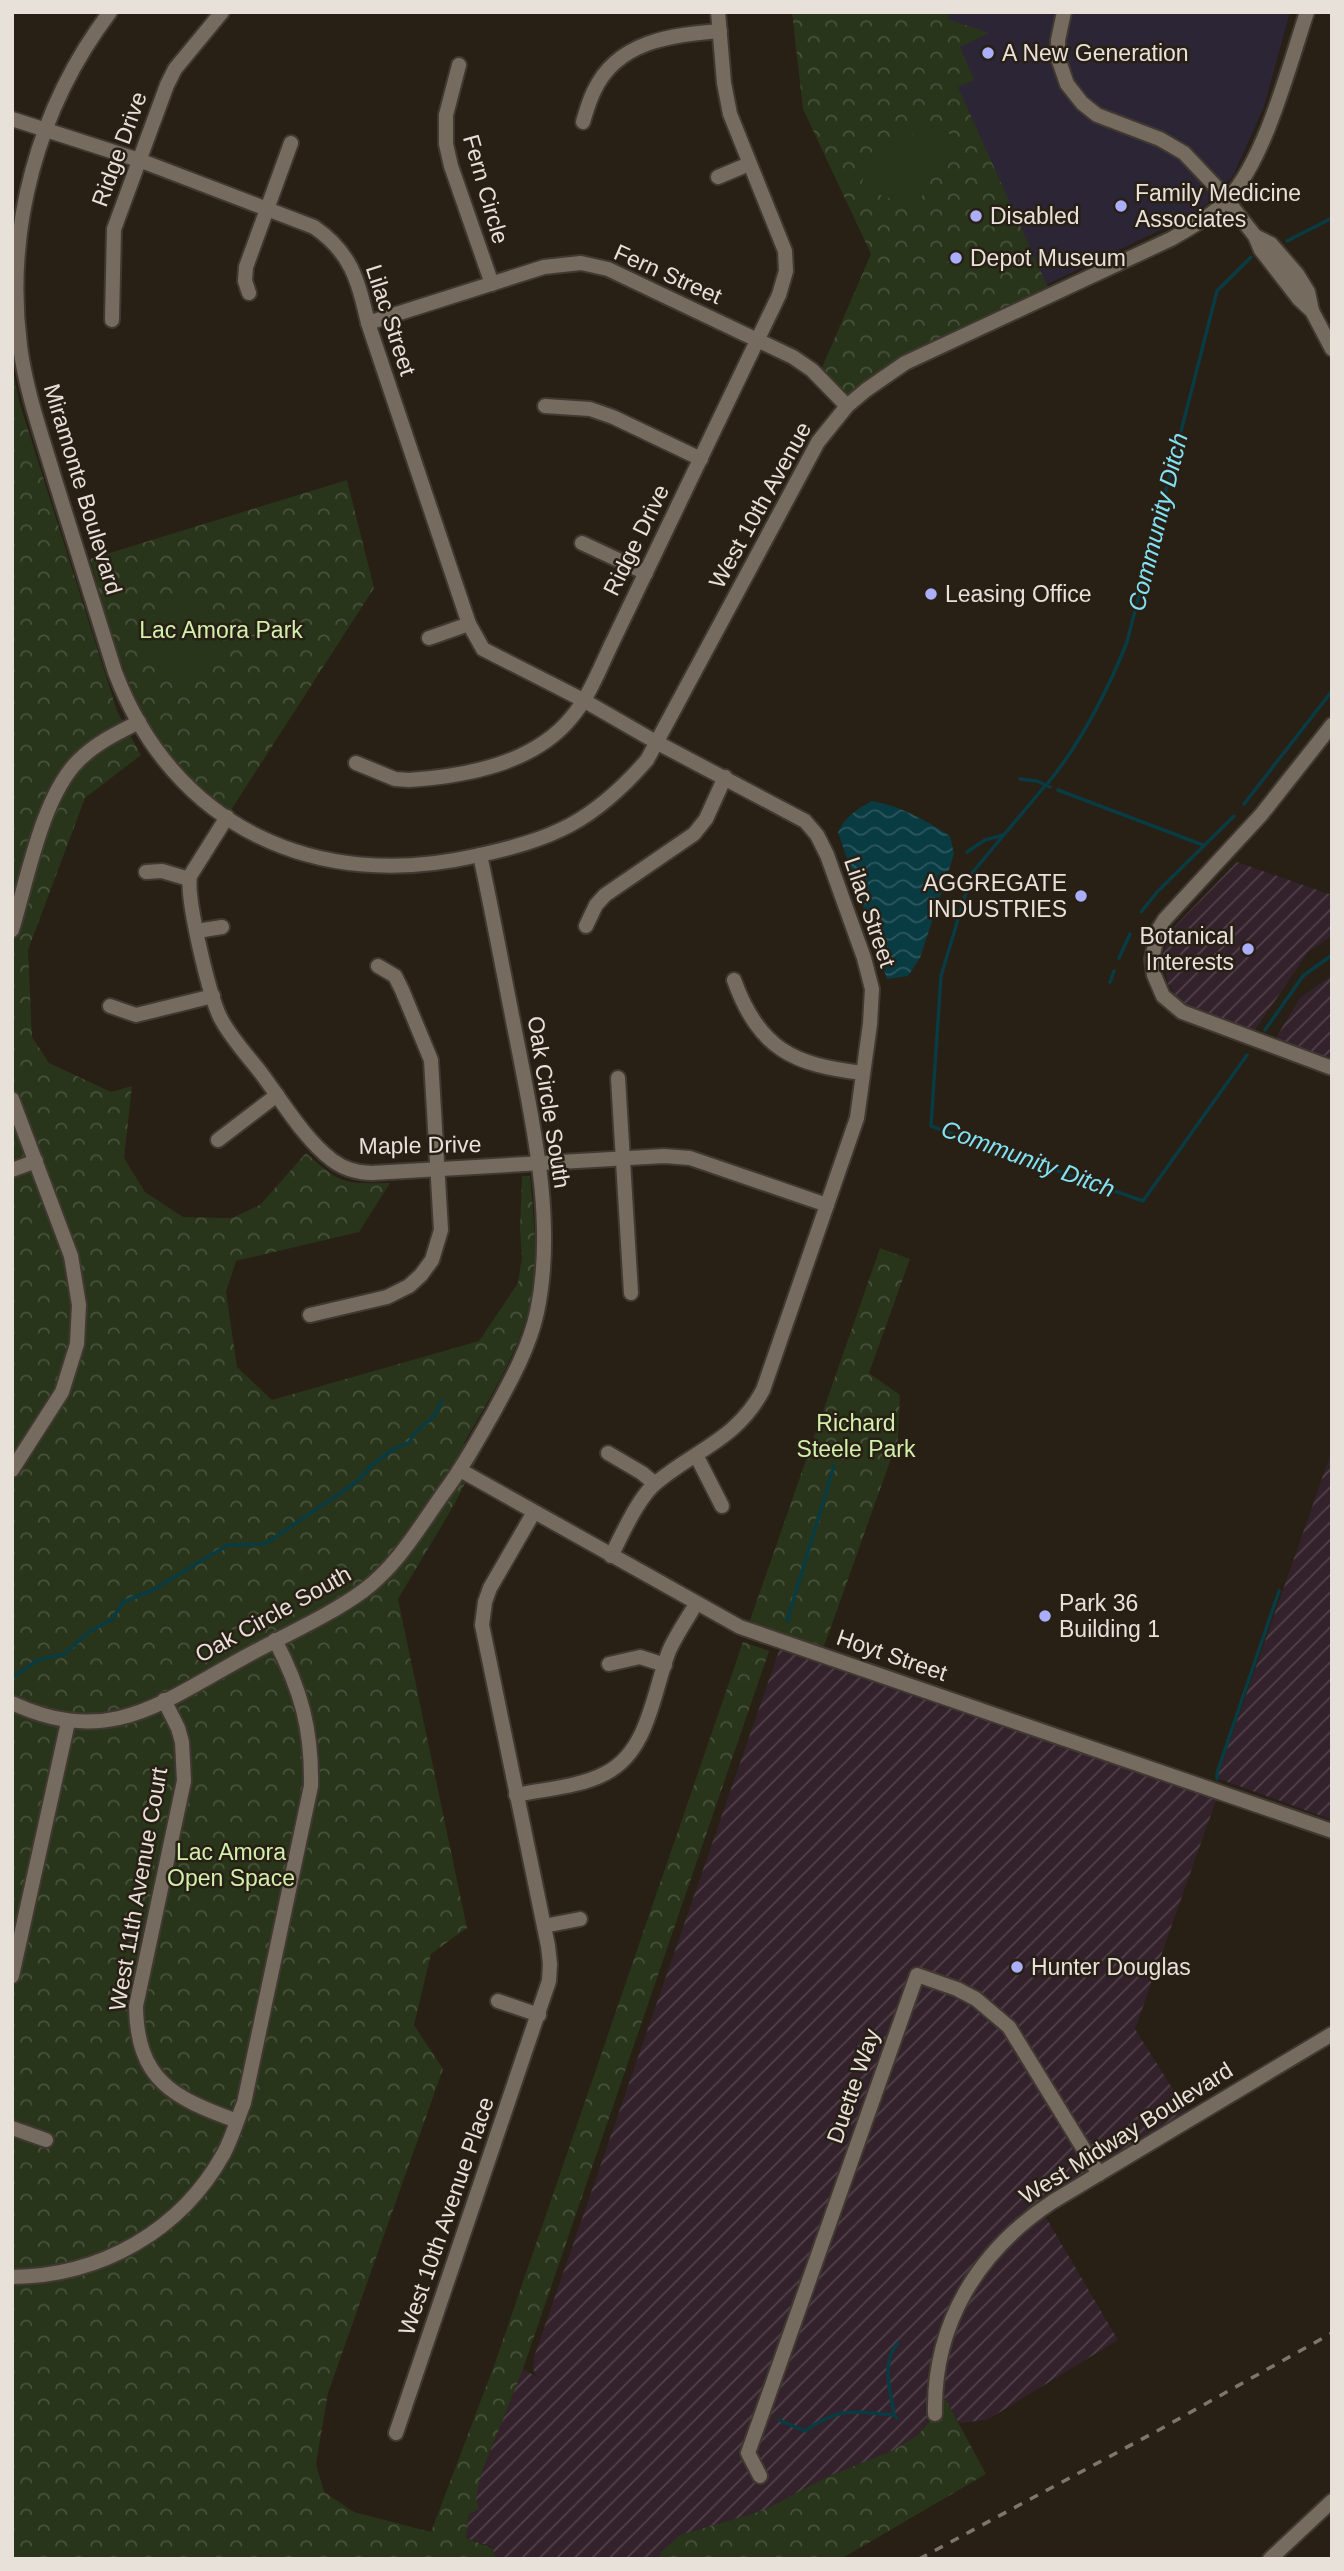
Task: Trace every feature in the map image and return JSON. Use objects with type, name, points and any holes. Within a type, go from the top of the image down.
[{"type":"street","name":"Miramonte Boulevard","points":[[110,12],[83,52],[45,128],[32,170],[20,229],[16,280],[20,346],[32,405],[124,696],[156,750],[175,773],[226,817],[262,838],[287,849],[337,863],[367,867],[408,867],[480,855]]},
{"type":"street","name":"Ridge Drive","points":[[112,320],[114,229],[167,85],[176,69],[222,12]]},
{"type":"street","name":"Ridge Drive","points":[[356,763],[395,779],[409,780],[495,765],[517,758],[548,740],[572,717],[583,700],[701,459],[779,295],[787,264],[782,238],[730,114],[724,83],[718,12]]},
{"type":"street","points":[[1064,12],[1059,29],[1058,58],[1067,84],[1082,103],[1097,115],[1112,122],[1173,145],[1212,182],[1255,236],[1261,250],[1299,299],[1312,311],[1332,349]]},
{"type":"street","name":"West 10th Avenue","points":[[480,855],[547,838],[585,817],[627,782],[646,760],[801,470],[818,442],[847,406],[905,363],[1171,239],[1198,223],[1226,200],[1260,146],[1304,13]]},
{"type":"street","points":[[583,122],[601,79],[627,54],[651,41],[668,36],[720,31]]},
{"type":"street","name":"Fern Circle","points":[[459,65],[446,116],[446,144],[451,166],[492,284]]},
{"type":"street","name":"Lilac Street","points":[[12,119],[139,160],[314,227],[332,239],[345,256],[358,281],[368,323],[468,624],[483,649],[583,700],[805,821],[817,835],[827,855],[864,958],[872,989],[857,1118],[763,1390],[752,1411],[729,1432],[654,1483],[611,1556]]},
{"type":"street","points":[[249,293],[246,267],[291,143]]},
{"type":"street","points":[[718,177],[749,164]]},
{"type":"street","name":"Fern Street","points":[[368,323],[552,265],[590,265],[623,276],[806,365],[847,406]]},
{"type":"street","points":[[545,406],[590,409],[613,417],[701,459]]},
{"type":"street","points":[[582,542],[646,573]]},
{"type":"street","points":[[429,638],[468,624]]},
{"type":"street","points":[[12,930],[46,816],[61,782],[72,766],[97,745],[139,722]]},
{"type":"street","points":[[1332,725],[1261,815],[1165,919],[1154,940],[1152,968],[1163,996],[1176,1008],[1332,1068]]},
{"type":"street","points":[[586,926],[596,905],[605,895],[694,834],[706,818],[725,777]]},
{"type":"street","points":[[146,872],[162,871],[190,879],[226,817]]},
{"type":"street","name":"Oak Circle South","points":[[12,1703],[29,1711],[68,1722],[96,1723],[124,1718],[164,1700],[362,1592],[395,1562],[460,1470],[514,1375],[537,1314],[544,1272],[540,1164],[480,855]]},
{"type":"street","name":"Maple Drive","points":[[190,879],[190,904],[217,1010],[226,1027],[322,1152],[346,1168],[372,1173],[664,1156],[690,1158],[827,1205]]},
{"type":"street","points":[[197,931],[222,927]]},
{"type":"street","points":[[310,1315],[387,1297],[409,1286],[421,1275],[436,1252],[441,1230],[433,1075],[427,1046],[395,976],[378,966]]},
{"type":"street","points":[[734,980],[747,1012],[758,1028],[787,1053],[828,1069],[863,1073]]},
{"type":"street","points":[[110,1006],[136,1015],[213,996]]},
{"type":"street","points":[[618,1078],[631,1293]]},
{"type":"street","points":[[218,1140],[276,1095]]},
{"type":"street","points":[[12,1099],[75,1272],[79,1305],[78,1332],[62,1392],[12,1470]]},
{"type":"street","points":[[12,1170],[36,1161]]},
{"type":"street","points":[[608,1453],[654,1483]]},
{"type":"street","points":[[696,1455],[722,1506]]},
{"type":"street","name":"Hoyt Street","points":[[460,1470],[740,1627],[1332,1831]]},
{"type":"street","name":"West 10th Avenue Place","points":[[396,2433],[549,1985],[550,1964],[544,1927],[485,1646],[483,1612],[490,1588],[534,1512]]},
{"type":"street","points":[[516,1795],[595,1778],[621,1762],[638,1741],[675,1640],[696,1604]]},
{"type":"street","points":[[12,2277],[68,2272],[115,2256],[141,2242],[182,2209],[203,2186],[225,2151],[244,2104],[311,1786],[312,1754],[306,1717],[292,1673],[275,1640]]},
{"type":"street","points":[[609,1664],[640,1657],[665,1665]]},
{"type":"street","name":"West 11th Avenue Court","points":[[164,1700],[182,1742],[184,1780],[140,1982],[136,2006],[138,2037],[150,2066],[177,2096],[194,2106],[237,2121]]},
{"type":"street","points":[[12,1976],[68,1722]]},
{"type":"street","points":[[544,1927],[580,1919]]},
{"type":"street","name":"Duette Way","points":[[760,2476],[748,2453],[916,1975],[957,1989],[976,1999],[1009,2027],[1099,2174]]},
{"type":"street","points":[[498,2001],[539,2015]]},
{"type":"street","name":"West Midway Boulevard","points":[[935,2414],[934,2390],[946,2334],[970,2282],[999,2244],[1028,2218],[1332,2034]]},
{"type":"street","points":[[12,2128],[46,2140]]},
{"type":"street","points":[[1270,2559],[1332,2501]]},
{"type":"shaded area","points":[[950,12],[1290,12],[1264,107],[1233,176],[1194,214],[1046,285],[939,45]]},
{"type":"shaded area","points":[[1237,862],[1332,895],[1332,936],[1308,952],[1253,1033],[1184,1007],[1168,984],[1163,953],[1174,927]]},
{"type":"shaded area","points":[[1332,975],[1332,1061],[1274,1041],[1300,998]]},
{"type":"shaded area","points":[[1332,1450],[1332,1820],[1217,1778]]},
{"type":"shaded area","points":[[782,1642],[1219,1792],[1135,2029],[1191,2118],[1041,2209],[1118,2340],[987,2420],[959,2423],[945,2398],[918,2435],[894,2450],[827,2477],[762,2511],[680,2535],[661,2552],[659,2559],[496,2559],[492,2547],[466,2538],[466,2528],[481,2474],[523,2369],[537,2377],[533,2369],[534,2357]]},
{"type":"green space","points":[[792,12],[950,12],[948,19],[989,33],[960,47],[974,80],[958,87],[1051,294],[915,357],[847,406],[818,377],[871,254],[803,109]]},
{"type":"green space","points":[[917,123],[956,136],[949,159],[910,146]]},
{"type":"green space","points":[[877,137],[936,157],[918,208],[860,188]]},
{"type":"green space","name":"Lac Amora Open Space","points":[[12,364],[19,401],[117,711],[141,755],[85,798],[28,950],[32,1037],[49,1063],[111,1092],[132,1086],[124,1158],[145,1192],[183,1217],[232,1218],[260,1205],[306,1153],[327,1171],[344,1180],[390,1183],[359,1232],[236,1261],[226,1292],[237,1367],[272,1400],[479,1341],[518,1283],[522,1257],[522,1176],[530,1176],[535,1261],[532,1296],[523,1329],[508,1363],[464,1443],[481,1452],[454,1505],[398,1599],[467,1928],[431,1954],[414,2025],[443,2069],[328,2393],[316,2464],[324,2492],[354,2512],[431,2532],[495,2363],[743,1642],[769,1651],[523,2369],[481,2474],[476,2499],[479,2509],[469,2514],[466,2538],[492,2548],[496,2559],[12,2559]]},
{"type":"green space","name":"Lac Amora Park","points":[[347,480],[374,588],[231,810],[199,786],[174,760],[153,730],[136,699],[123,666],[90,559]]},
{"type":"green space","points":[[182,598],[210,619],[217,643],[214,656],[205,668],[176,684],[138,641],[139,634]]},
{"type":"green space","name":"Richard Steele Park","points":[[880,1248],[910,1259],[869,1373],[900,1395],[898,1439],[821,1655],[747,1629]]},
{"type":"green space","points":[[934,2390],[945,2398],[986,2474],[841,2559],[659,2559],[661,2552],[680,2535],[762,2511],[827,2477],[894,2450],[918,2435],[935,2414]]},
{"type":"water","points":[[872,801],[912,814],[950,836],[954,854],[920,958],[908,976],[887,979],[838,832],[852,814]]},
{"type":"waterway","name":"Community Ditch","points":[[1287,241],[1332,218]]},
{"type":"waterway","name":"Community Ditch","points":[[1048,783],[1093,716],[1127,642],[1217,291],[1251,257]]},
{"type":"waterway","points":[[1244,804],[1332,691]]},
{"type":"waterway","points":[[1020,779],[1037,781],[1050,787]]},
{"type":"waterway","name":"Community Ditch","points":[[1044,787],[972,873],[941,976],[931,1126],[1143,1201],[1247,1055]]},
{"type":"waterway","points":[[1058,790],[1203,845]]},
{"type":"waterway","points":[[1141,912],[1158,891],[1234,816]]},
{"type":"waterway","points":[[967,852],[985,840],[1003,835]]},
{"type":"waterway","points":[[1119,958],[1130,934]]},
{"type":"waterway","name":"Community Ditch","points":[[1265,1030],[1303,976],[1332,955]]},
{"type":"waterway","points":[[1110,982],[1114,971]]},
{"type":"waterway","points":[[13,1677],[38,1660],[64,1654],[89,1632],[112,1619],[123,1602],[151,1591],[228,1545],[265,1544],[358,1481],[373,1464],[394,1449],[410,1442],[413,1435],[434,1416],[442,1401]]},
{"type":"waterway","points":[[787,1621],[834,1466]]},
{"type":"waterway","points":[[1217,1779],[1279,1591]]},
{"type":"waterway","points":[[894,2415],[888,2368],[889,2359],[898,2343]]},
{"type":"waterway","points":[[779,2420],[805,2431],[838,2414],[848,2412],[894,2415],[897,2418]]},
{"type":"railway","points":[[919,2559],[1332,2333]]},
{"type":"place","name":"A New Generation","points":[[988,53]]},
{"type":"place","name":"Family Medicine Associates","points":[[1121,206]]},
{"type":"place","name":"Disabled","points":[[976,216]]},
{"type":"place","name":"Depot Museum","points":[[956,258]]},
{"type":"place","name":"Leasing Office","points":[[931,594]]},
{"type":"place","name":"AGGREGATE INDUSTRIES","points":[[1081,896]]},
{"type":"place","name":"Botanical Interests","points":[[1248,949]]},
{"type":"place","name":"Park 36 Building 1","points":[[1045,1616]]},
{"type":"place","name":"Hunter Douglas","points":[[1017,1967]]}]
